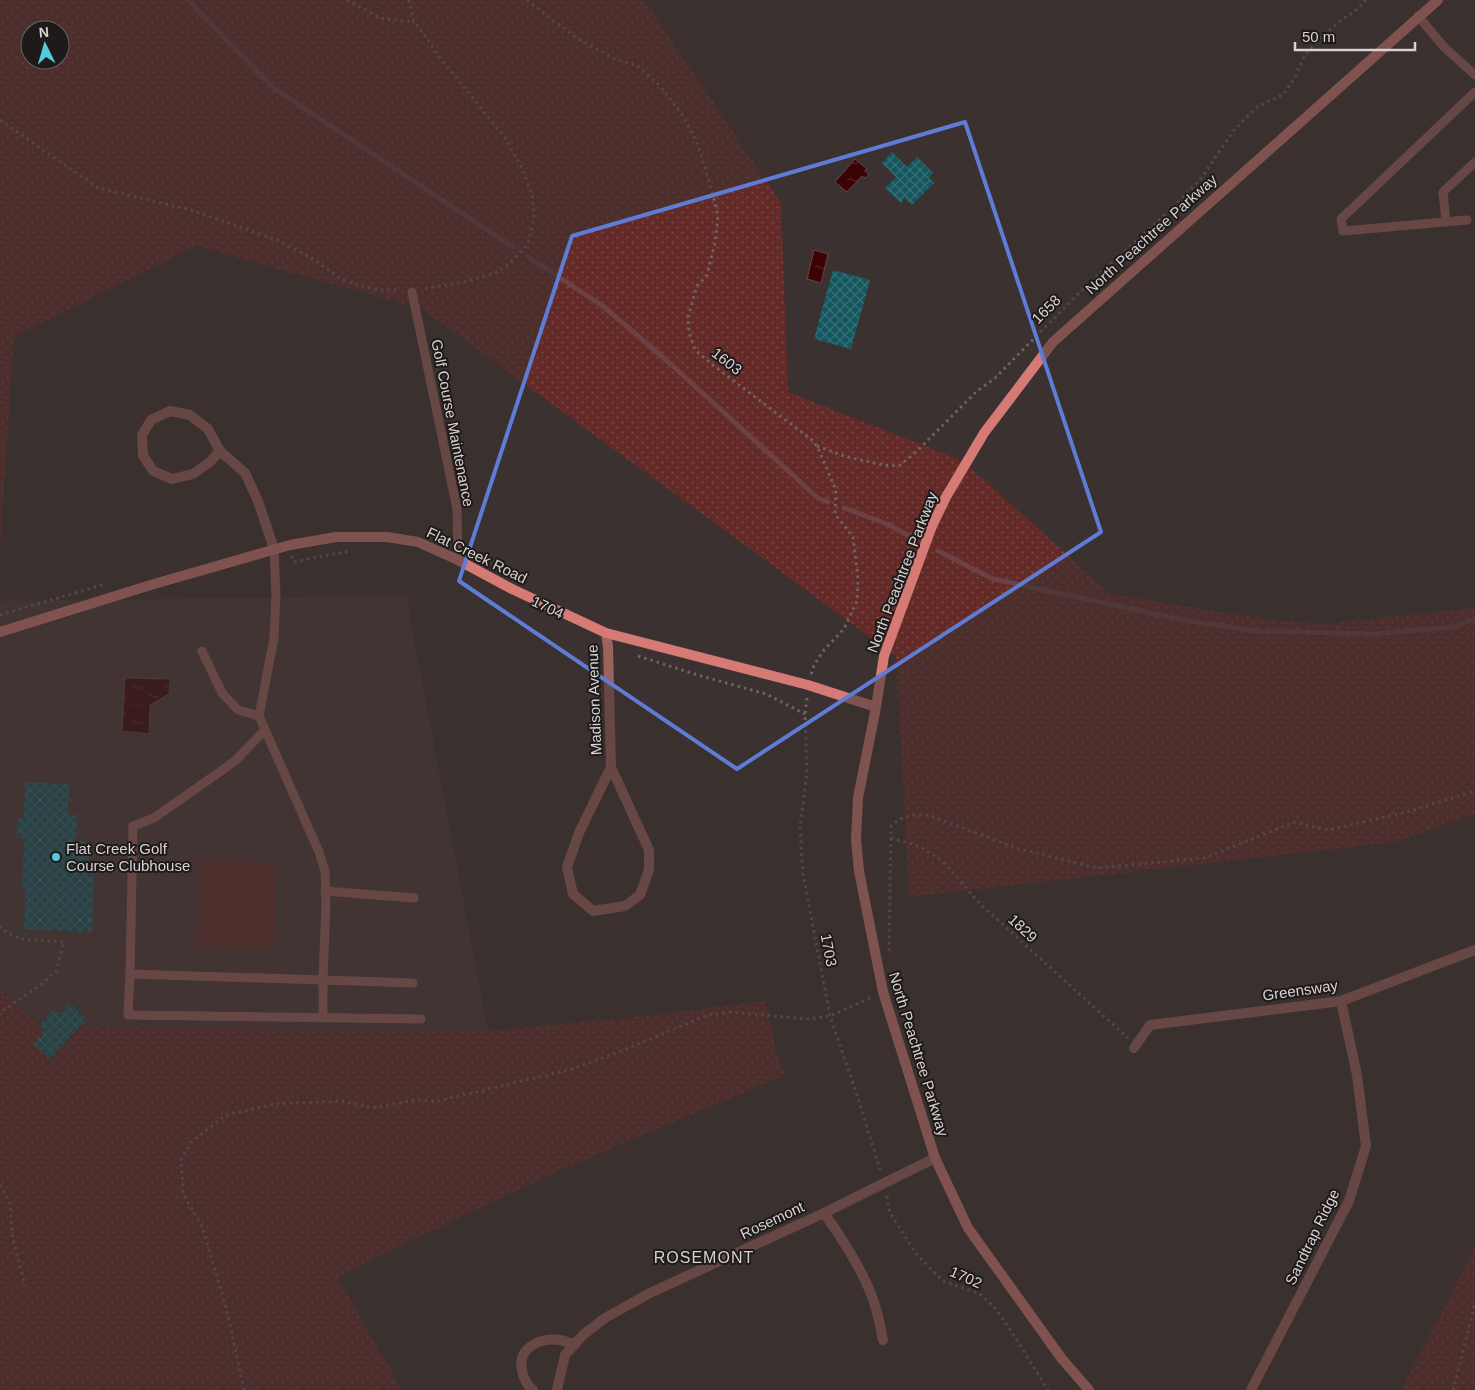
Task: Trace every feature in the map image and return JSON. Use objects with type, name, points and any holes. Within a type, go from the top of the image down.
[{"type":"street","name":"North Peachtree Parkway","points":[[1089,1390],[1062,1359],[968,1228],[935,1158],[882,992],[859,871],[856,839],[858,798],[884,656],[932,526],[946,497],[984,433],[1053,342],[1438,0]]},
{"type":"street","points":[[220,451],[210,462],[193,474],[172,479],[153,471],[143,455],[142,434],[152,420],[170,411],[190,415],[208,429],[220,451],[245,473],[258,501],[274,550]]},
{"type":"street","name":"Flat Creek Road","points":[[0,632],[154,584],[290,546],[336,537],[387,537],[418,542],[458,560],[512,589],[606,632],[808,685],[876,706]]},
{"type":"street","name":"Madison Avenue","points":[[606,632],[611,767],[649,850],[649,870],[640,895],[625,906],[593,911],[573,894],[567,867],[579,833],[611,767]]},
{"type":"street","name":"Greensway","points":[[1134,1048],[1150,1025],[1341,1001],[1475,950]]},
{"type":"street","name":"Sandtrap Ridge","points":[[1251,1390],[1349,1200],[1366,1146],[1357,1075],[1341,1001]]},
{"type":"street","name":"Rosemont","points":[[557,1390],[565,1355],[583,1335],[605,1318],[650,1293],[935,1158]]},
{"type":"street","points":[[824,1212],[844,1242],[861,1273],[876,1308],[883,1340]]},
{"type":"street","points":[[533,1390],[523,1375],[520,1362],[526,1349],[538,1342],[558,1340],[575,1344]]},
{"type":"lane","points":[[1418,16],[1444,47],[1475,75]]},
{"type":"lane","points":[[1467,220],[1342,231],[1342,219],[1475,92]]},
{"type":"lane","points":[[1446,222],[1443,192],[1475,162]]},
{"type":"lane","name":"Golf Course Maintenance","points":[[412,291],[457,510],[458,560]]},
{"type":"lane","points":[[274,550],[276,595],[274,638],[259,716],[319,852],[325,871],[323,1017]]},
{"type":"lane","points":[[202,651],[222,693],[238,710],[259,716]]},
{"type":"lane","points":[[265,730],[235,761],[154,818],[133,826],[128,1015],[421,1018]]},
{"type":"lane","points":[[325,891],[414,898]]},
{"type":"lane","points":[[130,974],[413,983]]},
{"type":"path","points":[[347,0],[380,18],[415,22]]},
{"type":"path","points":[[0,120],[98,188],[191,210],[277,240],[310,257],[343,280],[377,290],[412,291],[456,283],[495,273],[508,265],[528,244],[534,217],[532,194],[522,168],[505,138],[438,55],[415,22],[409,0]]},
{"type":"path","name":"1603","points":[[527,0],[578,38],[615,58],[638,66],[659,85],[682,114],[698,145],[718,216],[715,243],[708,275],[697,286],[688,317],[689,332],[696,350],[714,366],[812,440],[817,446],[836,490],[835,514],[853,537],[858,578],[857,601],[844,629],[824,650],[814,665],[808,685],[804,714]]},
{"type":"path","name":"1658","points":[[817,446],[844,456],[891,466],[900,465],[914,454],[976,392],[995,378],[1071,300],[1170,210],[1200,180],[1234,130],[1257,107],[1284,94],[1296,75],[1304,56],[1320,38],[1366,0]]},
{"type":"path","points":[[290,546],[294,562],[355,551]]},
{"type":"path","points":[[636,656],[766,694],[804,714]]},
{"type":"path","name":"1703","points":[[804,714],[807,773],[800,828],[803,874],[830,1016],[884,1183]]},
{"type":"path","name":"1829","points":[[1134,1048],[1130,1041],[979,903],[944,862],[919,846],[890,838],[891,826],[897,820],[913,815],[928,815],[1016,848],[1096,868],[1205,858],[1294,822],[1328,830],[1407,812],[1475,791]]},
{"type":"path","points":[[0,926],[20,939],[64,942],[56,971],[38,988],[0,1013]]},
{"type":"path","points":[[244,1390],[228,1312],[202,1226],[183,1194],[181,1160],[191,1142],[226,1115],[275,1104],[343,1101],[373,1108],[416,1100],[438,1101],[569,1070],[624,1050],[708,1015],[732,1012],[807,1019],[830,1016]]},
{"type":"path","name":"1702","points":[[884,1183],[890,1213],[917,1255],[943,1281],[980,1294],[994,1307],[1048,1390]]},
{"type":"path","points":[[0,1185],[10,1203],[13,1239],[24,1286]]},
{"type":"path","points":[[1453,1390],[1475,1304]]},
{"type":"highlighted area","points":[[965,122],[1101,532],[737,769],[459,581],[572,236]]},
{"type":"shaded area","points":[[0,0],[642,0],[648,5],[781,203],[788,392],[963,461],[1111,594],[1270,620],[1325,624],[1475,608],[1475,814],[1397,842],[909,897],[896,656],[422,309],[196,246],[14,337],[0,551]]},
{"type":"shaded area","points":[[406,596],[488,1031],[41,1026],[0,988],[0,601]]},
{"type":"shaded area","points":[[199,860],[277,863],[274,950],[196,948]]},
{"type":"shaded area","points":[[0,988],[41,1026],[488,1031],[645,1016],[766,1001],[777,1054],[785,1075],[558,1171],[365,1263],[338,1278],[402,1390],[0,1390]]},
{"type":"shaded area","points":[[1475,1248],[1475,1390],[1401,1390]]},
{"type":"water","points":[[855,159],[867,169],[865,171],[869,174],[865,178],[862,176],[847,192],[835,182]]},
{"type":"water","points":[[814,250],[828,254],[821,283],[807,279]]},
{"type":"water","points":[[125,678],[170,679],[169,694],[150,705],[149,734],[122,731]]},
{"type":"building","points":[[892,152],[907,167],[917,157],[933,173],[929,178],[934,183],[912,205],[904,198],[901,203],[885,188],[896,177],[882,163]]},
{"type":"building","points":[[833,270],[870,280],[851,349],[814,339]]},
{"type":"building","name":"Flat Creek Golf Course Clubhouse","points":[[25,782],[69,784],[68,815],[77,815],[76,841],[90,842],[88,872],[94,873],[92,932],[24,929],[26,890],[22,890],[24,838],[17,837],[18,819],[24,819]]},
{"type":"building","points":[[69,1003],[87,1019],[50,1059],[33,1044],[45,1031],[39,1026],[54,1009],[60,1014]]},
{"type":"waterway","points":[[188,0],[272,87],[513,247]]},
{"type":"waterway","points":[[527,256],[604,307],[665,359],[818,498],[828,502]]},
{"type":"waterway","points":[[844,508],[887,524],[913,538]]},
{"type":"waterway","points":[[938,551],[993,579],[1183,620],[1257,631],[1374,634],[1453,627],[1475,619]]},
{"type":"place","name":"Flat Creek Golf Course Clubhouse","points":[[56,857]]},
{"type":"district","name":"ROSEMONT","points":[[704,1257]]}]
